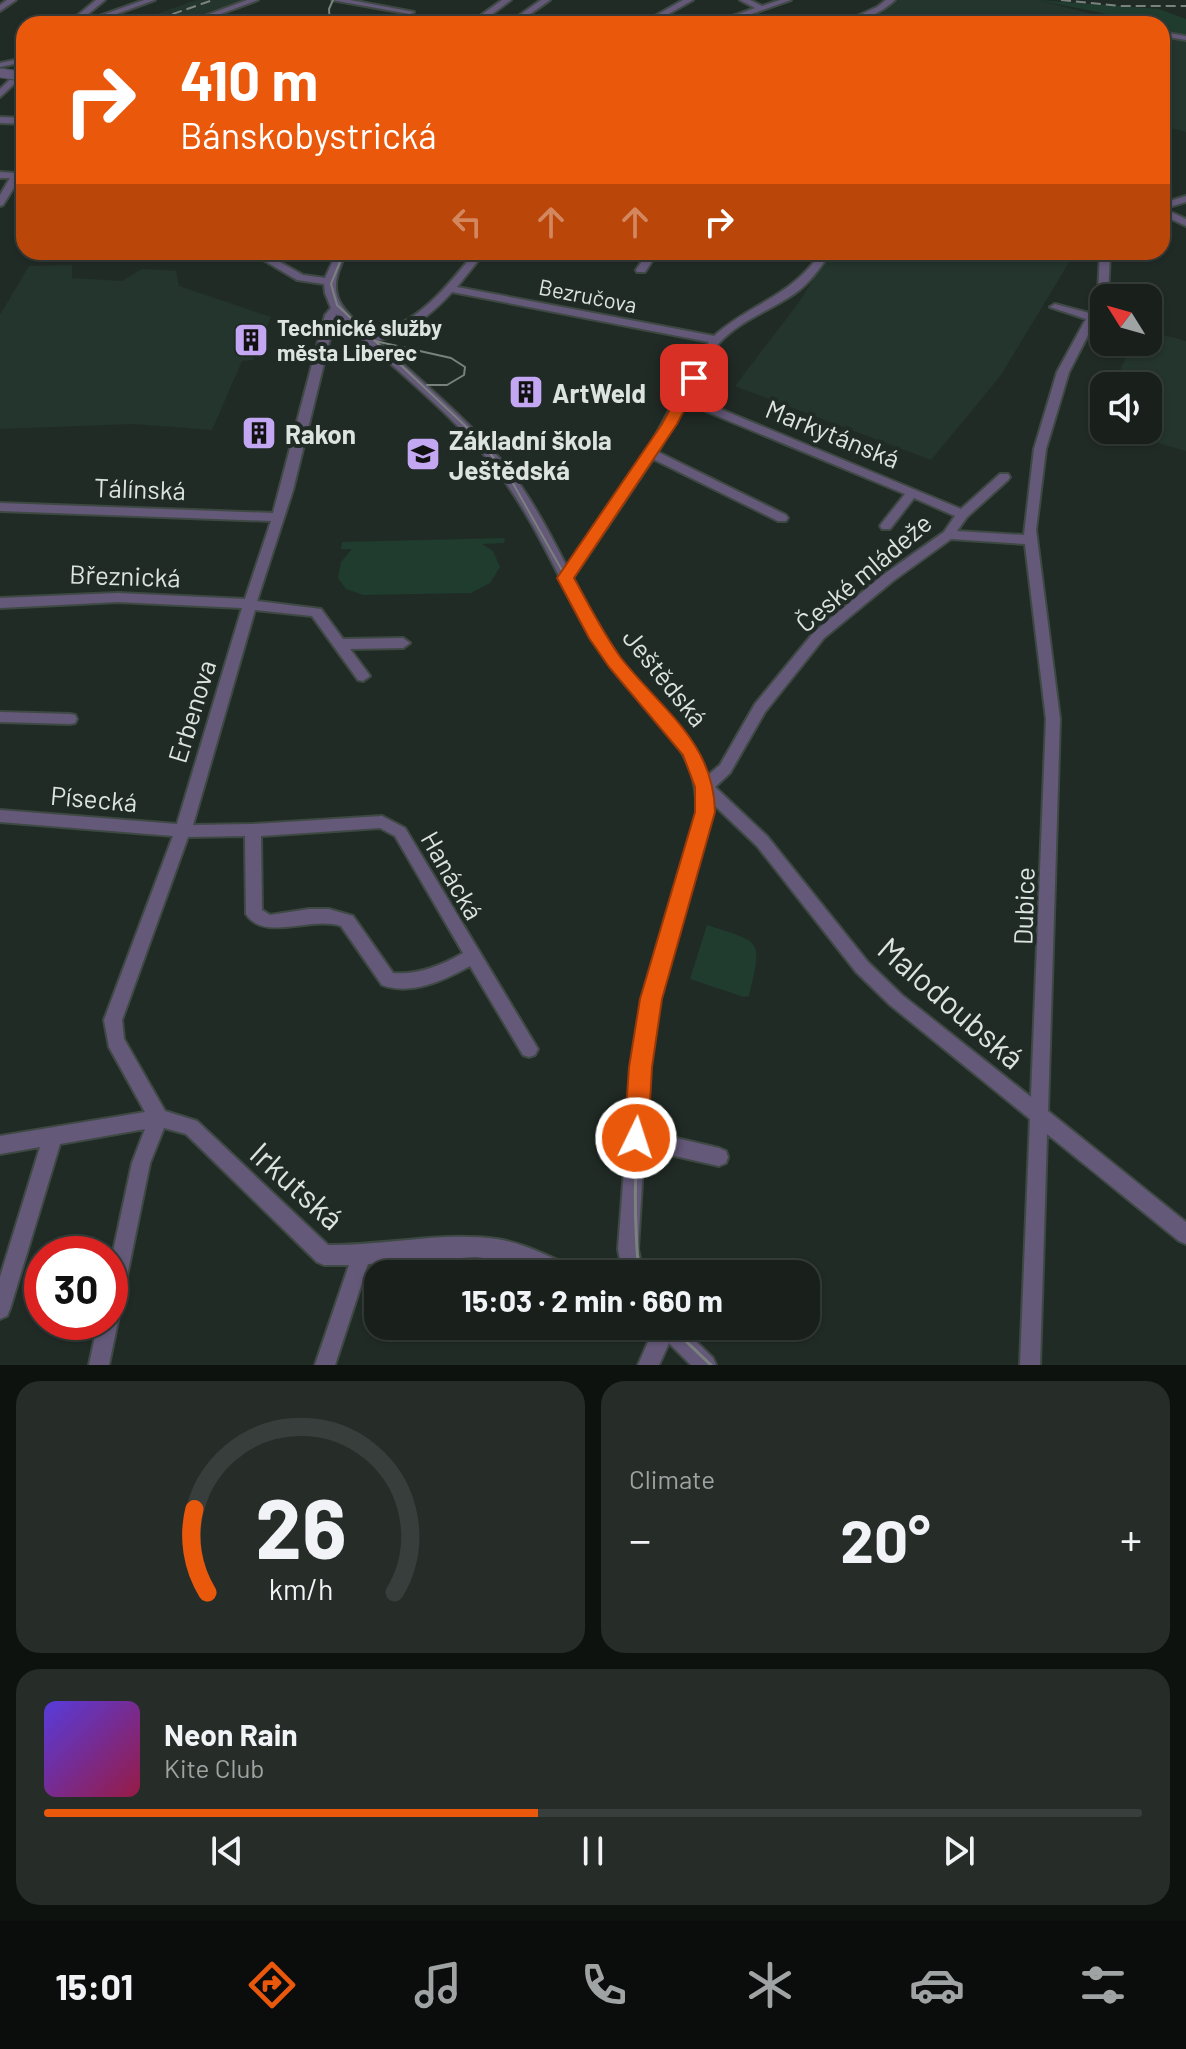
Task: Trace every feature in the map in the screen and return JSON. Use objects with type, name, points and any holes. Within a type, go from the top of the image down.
[{"type":"street","points":[[0,9],[12,0]]},
{"type":"street","points":[[83,16],[101,0]]},
{"type":"street","points":[[98,16],[151,0]]},
{"type":"street","points":[[209,16],[254,0]]},
{"type":"street","points":[[335,0],[429,16]]},
{"type":"street","points":[[380,16],[401,0]]},
{"type":"street","points":[[485,16],[507,0]]},
{"type":"street","points":[[523,16],[546,0]]},
{"type":"street","points":[[660,16],[689,0]]},
{"type":"street","points":[[744,0],[763,9]]},
{"type":"street","points":[[741,16],[787,0]]},
{"type":"street","points":[[863,16],[891,0]]},
{"type":"street","points":[[0,94],[16,79]]},
{"type":"street","points":[[3,198],[16,179]]},
{"type":"street","points":[[269,260],[301,278],[328,281]]},
{"type":"street","points":[[336,308],[330,297],[328,281],[338,260]]},
{"type":"street","points":[[370,339],[379,338],[416,319],[452,289],[474,260]]},
{"type":"street","points":[[641,270],[648,260]]},
{"type":"street","points":[[566,578],[651,453],[716,340],[741,319],[793,292],[822,260]]},
{"type":"street","points":[[1104,284],[1105,260]]},
{"type":"street","name":"Bezručova","points":[[452,289],[716,340]]},
{"type":"street","points":[[1055,307],[1090,316]]},
{"type":"street","name":"Ještědská","points":[[336,308],[473,435],[504,471],[596,634],[615,663],[691,752],[705,787],[705,812],[651,999],[641,1067],[628,1249],[630,1260]]},
{"type":"street","name":"Erbenova","points":[[159,1118],[115,1041],[113,1020],[183,831],[306,422],[330,315],[336,308]]},
{"type":"street","name":"Dubice","points":[[1030,1365],[1053,719],[1029,540],[1040,450],[1063,372],[1090,321]]},
{"type":"street","name":"Markytánská","points":[[683,398],[963,514]]},
{"type":"street","points":[[651,453],[782,518]]},
{"type":"street","name":"České mládeže","points":[[705,787],[725,769],[760,708],[819,635],[888,578],[948,535],[963,514],[1004,477]]},
{"type":"street","points":[[886,526],[913,492]]},
{"type":"street","name":"Tálínská","points":[[0,507],[278,517]]},
{"type":"street","points":[[948,535],[1029,540]]},
{"type":"street","name":"Březnická","points":[[0,603],[55,597],[250,603],[316,612],[363,676]]},
{"type":"street","points":[[340,644],[403,643]]},
{"type":"street","points":[[0,717],[70,719]]},
{"type":"street","name":"Malodoubská","points":[[705,787],[762,841],[873,978],[896,1000],[1186,1234]]},
{"type":"street","name":"Písecká","points":[[0,816],[183,831]]},
{"type":"street","name":"Hanácká","points":[[183,831],[253,830],[362,821],[382,822],[391,826],[400,832],[529,1049]]},
{"type":"street","points":[[253,830],[254,914],[262,920],[269,922],[328,915],[339,917],[347,921],[388,980],[398,982],[448,971],[472,956]]},
{"type":"street","points":[[0,1145],[159,1118]]},
{"type":"street","points":[[126,1236],[141,1163],[159,1118]]},
{"type":"street","name":"Irkutská","points":[[159,1118],[191,1127],[324,1255],[361,1257],[455,1247],[499,1249],[529,1260]]},
{"type":"street","points":[[0,1309],[53,1136]]},
{"type":"street","points":[[636,1138],[719,1157]]},
{"type":"street","points":[[325,1365],[361,1257]]},
{"type":"street","points":[[99,1365],[104,1340]]},
{"type":"street","points":[[648,1365],[660,1340]]},
{"type":"street","points":[[680,1340],[706,1365]]},
{"type":"shaded area","points":[[196,0],[248,0],[203,16],[151,16]]},
{"type":"shaded area","points":[[896,0],[1037,0],[1100,16],[873,16],[883,12]]},
{"type":"shaded area","points":[[1037,0],[1159,9],[1186,19],[1186,34],[1170,31],[1170,16],[1112,15]]},
{"type":"shaded area","points":[[1170,31],[1186,34],[1186,132],[1170,127]]},
{"type":"shaded area","points":[[825,260],[1070,260],[1001,375],[931,460],[735,386],[800,301]]},
{"type":"shaded area","name":"Technické služby města Liberec","points":[[72,265],[72,278],[122,281],[142,269],[176,271],[179,286],[271,317],[253,360],[242,361],[212,430],[134,424],[0,429],[0,315],[29,266]]},
{"type":"shaded area","points":[[1162,335],[1186,341],[1186,451],[1162,444],[1162,372],[1119,372],[1127,356],[1162,356]]},
{"type":"shaded area","points":[[505,538],[504,543],[482,544],[493,551],[500,567],[490,583],[471,593],[363,595],[346,589],[338,578],[341,562],[352,549],[341,549],[342,542]]},
{"type":"shaded area","points":[[707,925],[748,940],[754,946],[756,963],[749,996],[690,979]]},
{"type":"waterway","points":[[1085,1165],[1129,1200]]},
{"type":"tram line","points":[[329,16],[333,0]]},
{"type":"tram line","points":[[341,260],[331,284],[337,305],[375,341]]},
{"type":"tram line","points":[[375,341],[451,358],[465,367],[464,375],[447,385],[427,385]]},
{"type":"tram line","points":[[375,341],[476,436],[510,478],[604,645],[698,760],[708,786],[706,821],[686,888]]},
{"type":"tram line","points":[[638,1260],[635,1200],[642,1085],[661,974],[687,886]]},
{"type":"tram line","points":[[685,1340],[711,1365]]},
{"type":"railway","points":[[167,16],[213,0]]},
{"type":"railway","points":[[1061,0],[1121,6],[1186,6]]},
{"type":"railway","points":[[0,75],[16,69]]},
{"type":"place","name":"Technické služby města Liberec","points":[[251,340]]},
{"type":"place","name":"ArtWeld","points":[[526,392]]},
{"type":"place","name":"Rakon","points":[[259,433]]},
{"type":"place","name":"Základní škola Ještědská","points":[[423,454]]},
{"type":"route","points":[[636,1138],[641,1067],[651,999],[705,812],[705,787],[691,752],[615,663],[566,578],[639,471],[694,378]]}]
